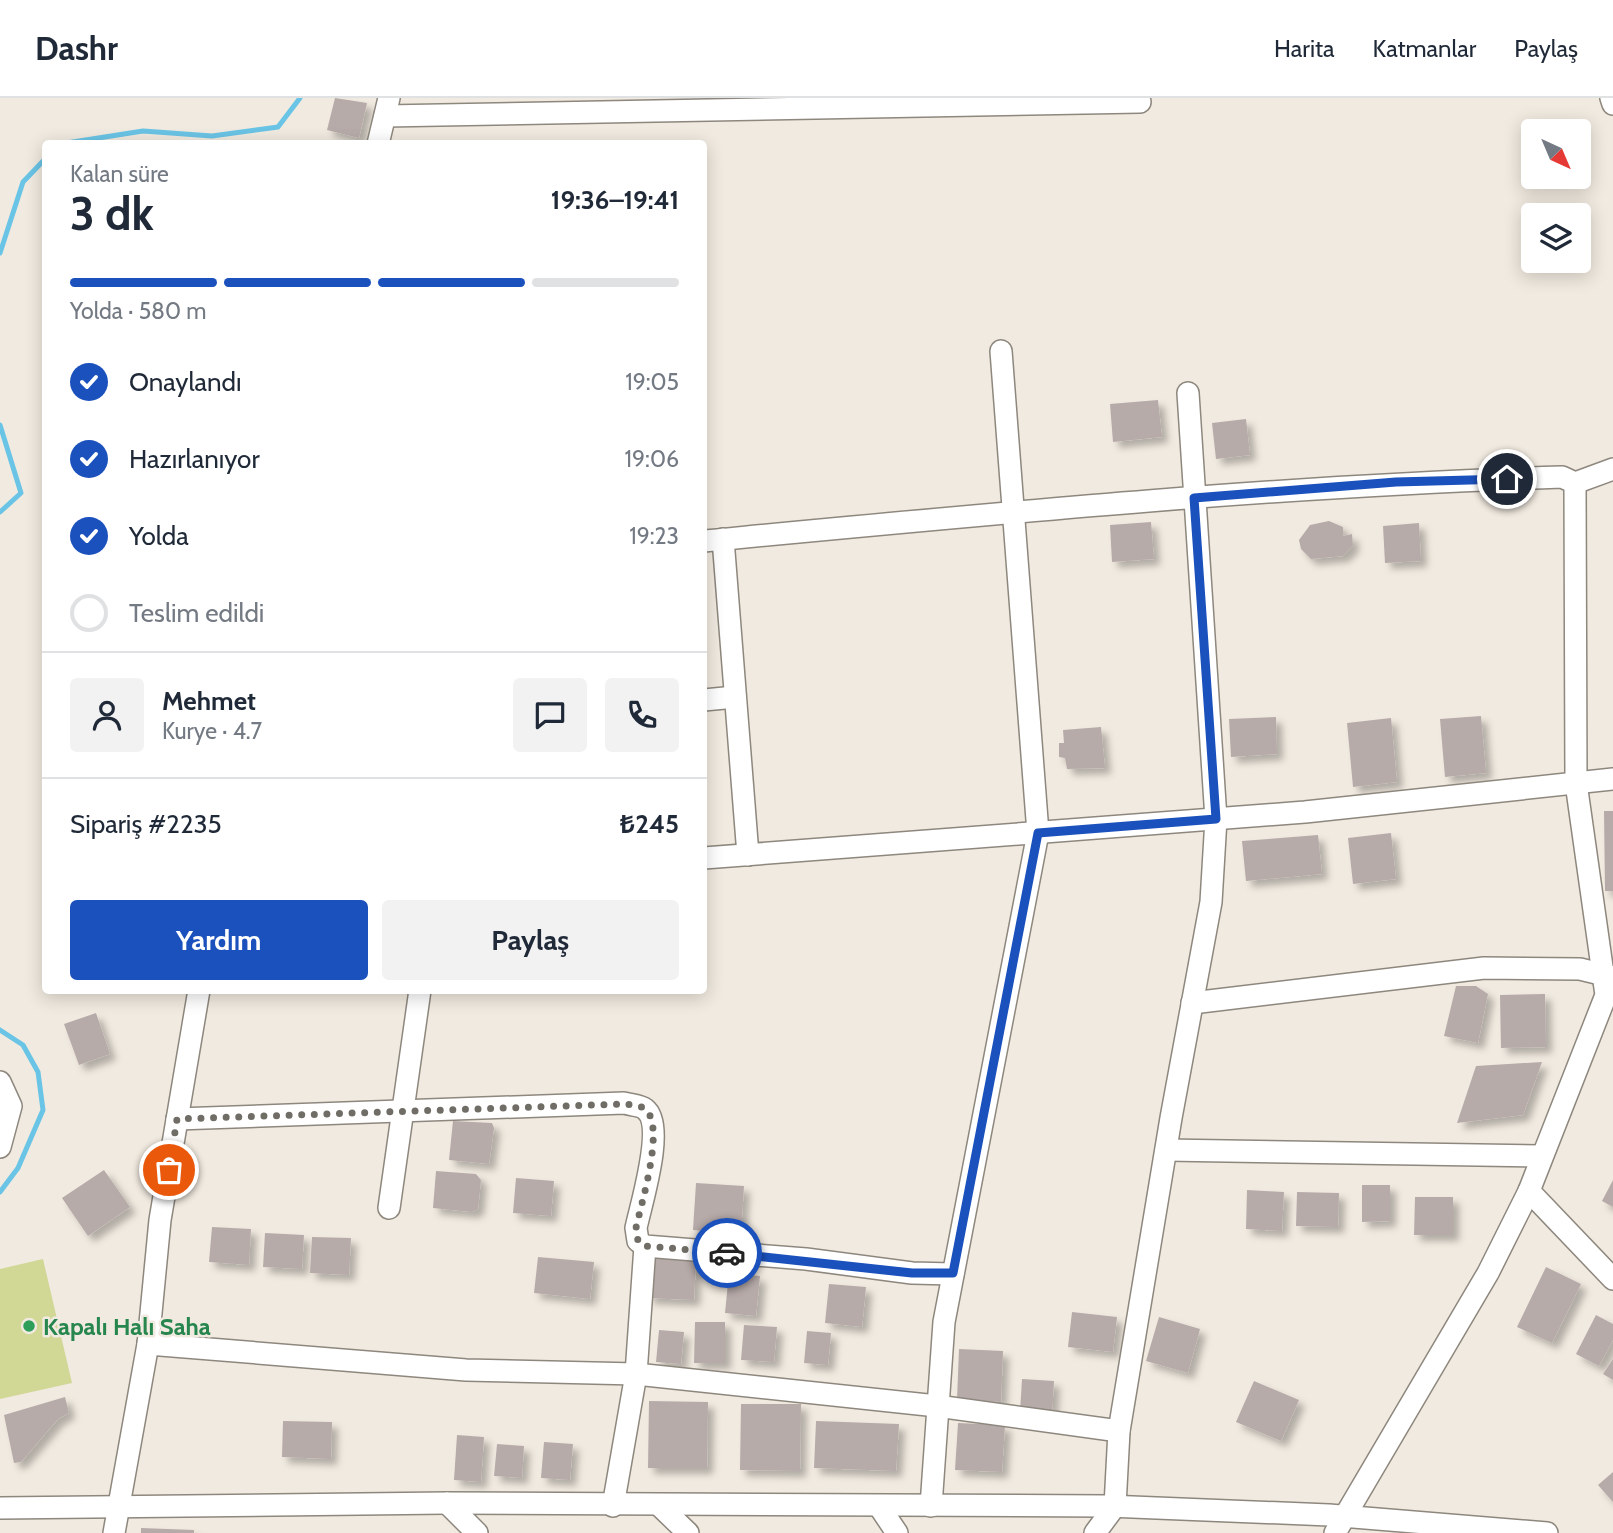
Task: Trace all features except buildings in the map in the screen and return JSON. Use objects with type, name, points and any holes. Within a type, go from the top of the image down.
[{"type":"street","points":[[1611,98],[1613,104]]},
{"type":"street","points":[[379,140],[387,107],[1140,102]]},
{"type":"street","points":[[931,1506],[944,1322],[1038,833],[1001,351]]},
{"type":"street","points":[[1096,1533],[1115,1506],[1119,1432],[1211,902],[1216,819],[1188,393]]},
{"type":"street","points":[[748,855],[736,697],[713,540],[1013,511],[1396,482],[1562,477],[1575,483],[1613,469]]},
{"type":"street","points":[[1339,1525],[1488,1273],[1529,1191],[1540,1156],[1606,995],[1609,976],[1576,783],[1575,483]]},
{"type":"street","points":[[707,700],[736,697]]},
{"type":"street","points":[[707,858],[1216,819],[1613,779]]},
{"type":"street","points":[[1192,1003],[1485,968],[1580,969],[1609,976]]},
{"type":"street","points":[[114,1533],[148,1344],[160,1220],[198,994]]},
{"type":"street","points":[[389,1208],[419,994]]},
{"type":"street","points":[[0,1082],[11,1106],[0,1147]]},
{"type":"street","points":[[177,1119],[404,1109],[624,1104],[643,1107],[651,1115],[655,1134],[636,1228],[638,1241],[645,1246],[806,1259],[912,1273],[953,1273]]},
{"type":"street","points":[[1166,1150],[1540,1156]]},
{"type":"street","points":[[1529,1191],[1613,1279]]},
{"type":"street","points":[[613,1506],[636,1374],[645,1246]]},
{"type":"street","points":[[148,1344],[466,1370],[636,1374],[937,1406],[1119,1432]]},
{"type":"street","points":[[0,1508],[447,1503],[613,1506],[1115,1506],[1339,1525],[1547,1533]]},
{"type":"street","points":[[447,1503],[477,1533]]},
{"type":"street","points":[[660,1506],[688,1533]]},
{"type":"street","points":[[878,1506],[897,1533]]},
{"type":"green space","name":"Kapalı Halı Saha","points":[[43,1259],[72,1383],[0,1399],[0,1269]]},
{"type":"waterway","points":[[86,140],[143,131],[212,136],[278,127],[300,98]]},
{"type":"waterway","points":[[0,253],[23,182],[42,162]]},
{"type":"waterway","points":[[0,425],[21,493],[0,512]]},
{"type":"waterway","points":[[0,1030],[23,1045],[38,1072],[43,1110],[18,1168],[0,1192]]},
{"type":"way so far","points":[[169,1170],[177,1119],[404,1109],[624,1104],[643,1107],[651,1115],[655,1134],[636,1228],[638,1241],[645,1246],[727,1253]]},
{"type":"place","name":"Kapalı Halı Saha","points":[[29,1326]]},
{"type":"route","points":[[727,1253],[806,1259],[912,1273],[953,1273],[1038,833],[1216,819],[1194,498],[1396,482],[1507,479]]}]
